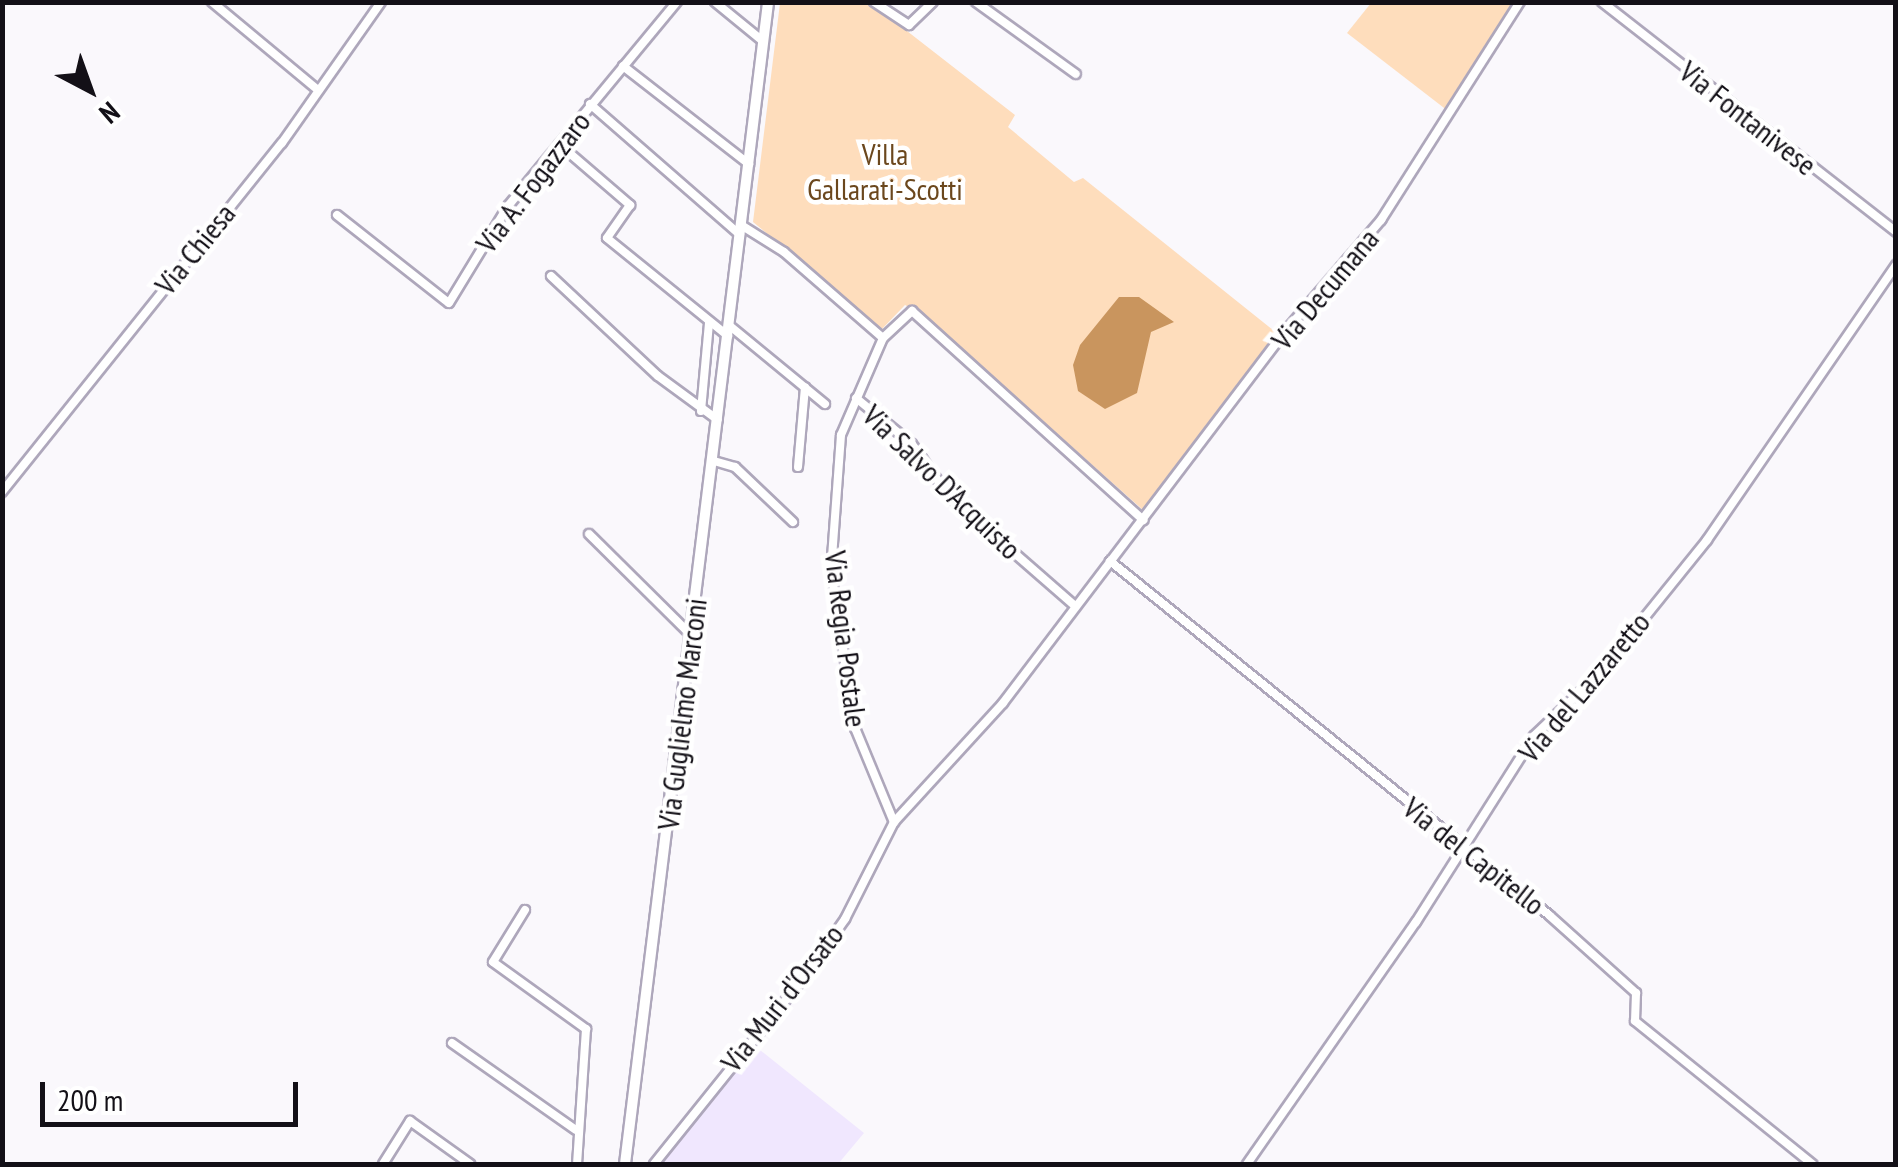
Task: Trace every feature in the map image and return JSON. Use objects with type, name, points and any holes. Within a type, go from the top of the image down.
[{"type":"street","points":[[212,2],[318,90]]},
{"type":"street","name":"Via Chiesa","points":[[2,492],[318,90],[381,2]]},
{"type":"street","name":"Via A. Fogazzaro","points":[[337,215],[449,303],[508,206],[677,2]]},
{"type":"street","points":[[714,2],[764,42]]},
{"type":"street","name":"Via Guglielmo Marconi","points":[[626,1164],[768,2]]},
{"type":"street","points":[[874,2],[909,26],[933,2]]},
{"type":"street","points":[[976,2],[1076,74]]},
{"type":"street","name":"Via Decumana","points":[[1074,604],[1143,520],[1288,328],[1382,220],[1520,2]]},
{"type":"street","name":"Via Fontanivese","points":[[1602,2],[1896,232]]},
{"type":"street","points":[[623,66],[749,164]]},
{"type":"street","points":[[590,104],[741,230],[784,252],[883,338],[912,311],[1143,520]]},
{"type":"street","points":[[559,144],[630,205],[607,238],[709,323],[729,331],[825,404]]},
{"type":"street","name":"Via del Lazzaretto","points":[[1247,1164],[1466,846],[1534,736],[1599,674],[1707,540],[1896,265]]},
{"type":"street","points":[[551,276],[701,411],[719,420]]},
{"type":"street","points":[[701,411],[709,323]]},
{"type":"street","name":"Via Regia Postale","points":[[883,338],[840,435],[830,570],[855,728],[894,822]]},
{"type":"street","points":[[798,467],[805,387]]},
{"type":"street","name":"Via Salvo D'Acquisto","points":[[856,398],[912,444],[948,496],[1074,604]]},
{"type":"street","points":[[714,462],[736,467],[793,522]]},
{"type":"street","points":[[589,534],[692,636]]},
{"type":"street","name":"Via del Capitello","points":[[1110,562],[1263,690],[1466,846],[1636,993],[1635,1021],[1812,1164]]},
{"type":"street","name":"Via Muri d'Orsato","points":[[654,1164],[802,980],[844,919],[894,822],[1003,702],[1074,604]]},
{"type":"street","points":[[525,910],[493,962],[586,1029],[576,1130],[577,1164]]},
{"type":"street","points":[[452,1042],[576,1130]]},
{"type":"street","points":[[383,1164],[410,1121],[470,1164]]},
{"type":"shaded area","points":[[1119,297],[1139,297],[1174,322],[1151,332],[1137,393],[1105,409],[1078,391],[1073,365],[1080,345]]},
{"type":"shaded area","points":[[750,1042],[864,1133],[838,1164],[658,1164]]},
{"type":"green space","name":"Villa Gallarati-Scotti","points":[[780,3],[871,3],[1015,115],[1008,127],[1074,182],[1083,178],[1278,334],[1143,510],[922,314],[905,305],[882,329],[753,222]]},
{"type":"green space","points":[[1371,3],[1514,3],[1448,111],[1347,33]]}]
